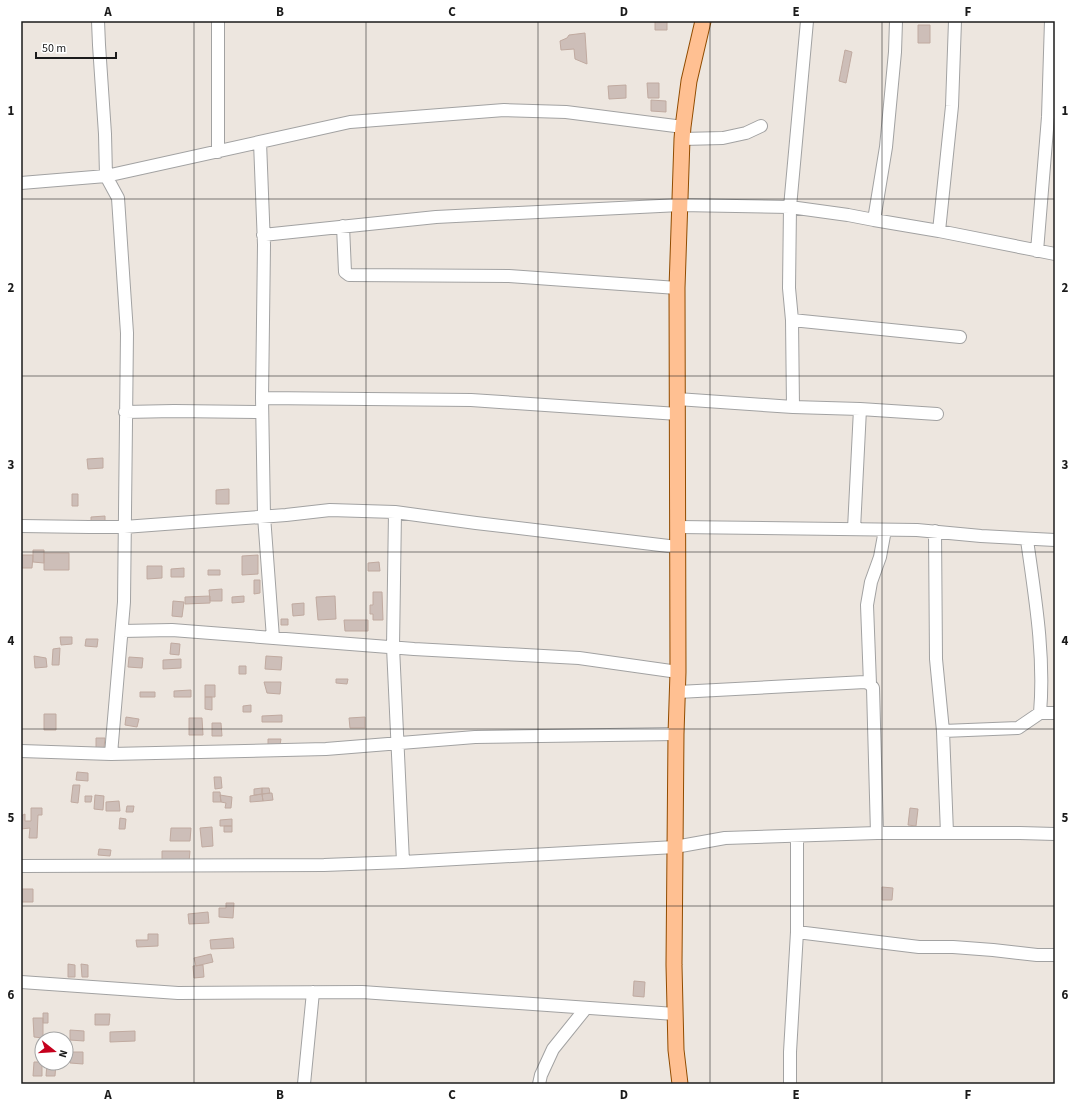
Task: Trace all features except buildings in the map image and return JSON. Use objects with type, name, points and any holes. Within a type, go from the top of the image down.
[{"type":"main road","points":[[680,1084],[676,1050],[674,965],[676,734],[678,692],[677,288],[682,133],[689,81],[702,21]]},
{"type":"street","points":[[98,21],[106,176],[118,198],[127,333],[124,602],[111,754]]},
{"type":"street","points":[[218,21],[218,152]]},
{"type":"street","points":[[793,407],[792,320],[789,288],[790,207],[807,21]]},
{"type":"street","points":[[874,220],[886,147],[895,52],[896,21]]},
{"type":"street","points":[[939,231],[952,106],[955,21]]},
{"type":"street","points":[[1037,251],[1051,118],[1051,21]]},
{"type":"street","points":[[21,183],[106,176],[350,122],[504,110],[566,112],[682,133],[723,138],[746,133],[761,126]]},
{"type":"street","points":[[260,142],[264,235],[262,398],[264,516],[273,638]]},
{"type":"street","points":[[264,235],[436,217],[680,205],[790,207],[848,214],[1055,254]]},
{"type":"street","points":[[343,226],[345,272],[349,275],[509,276],[677,288]]},
{"type":"street","points":[[792,320],[960,336]]},
{"type":"street","points":[[262,398],[471,400],[678,414]]},
{"type":"street","points":[[677,399],[793,407],[860,409],[937,414]]},
{"type":"street","points":[[854,529],[860,409]]},
{"type":"street","points":[[125,412],[262,412]]},
{"type":"street","points":[[21,526],[124,527],[330,510],[395,512],[677,547]]},
{"type":"street","points":[[395,512],[393,647],[403,862]]},
{"type":"street","points":[[678,527],[917,530],[1027,540],[1055,540]]},
{"type":"street","points":[[877,833],[873,688],[870,684],[866,604],[871,582],[880,557],[886,530]]},
{"type":"street","points":[[935,531],[936,660],[943,731],[947,833]]},
{"type":"street","points":[[1027,540],[1036,609],[1041,666],[1040,713]]},
{"type":"street","points":[[122,631],[172,630],[393,647],[579,658],[678,672]]},
{"type":"street","points":[[678,692],[865,682],[870,684]]},
{"type":"street","points":[[943,731],[1018,728],[1040,713],[1055,713]]},
{"type":"street","points":[[21,751],[111,754],[326,749],[475,737],[676,734]]},
{"type":"street","points":[[21,866],[324,865],[675,847],[725,838],[877,833],[1055,834]]},
{"type":"street","points":[[790,1084],[790,1052],[797,932],[797,836]]},
{"type":"street","points":[[797,932],[919,947],[953,947],[1037,954],[1055,954]]},
{"type":"street","points":[[21,982],[178,993],[362,992],[675,1014]]},
{"type":"street","points":[[304,1084],[313,992]]},
{"type":"street","points":[[539,1084],[541,1075],[553,1049],[586,1008]]}]
